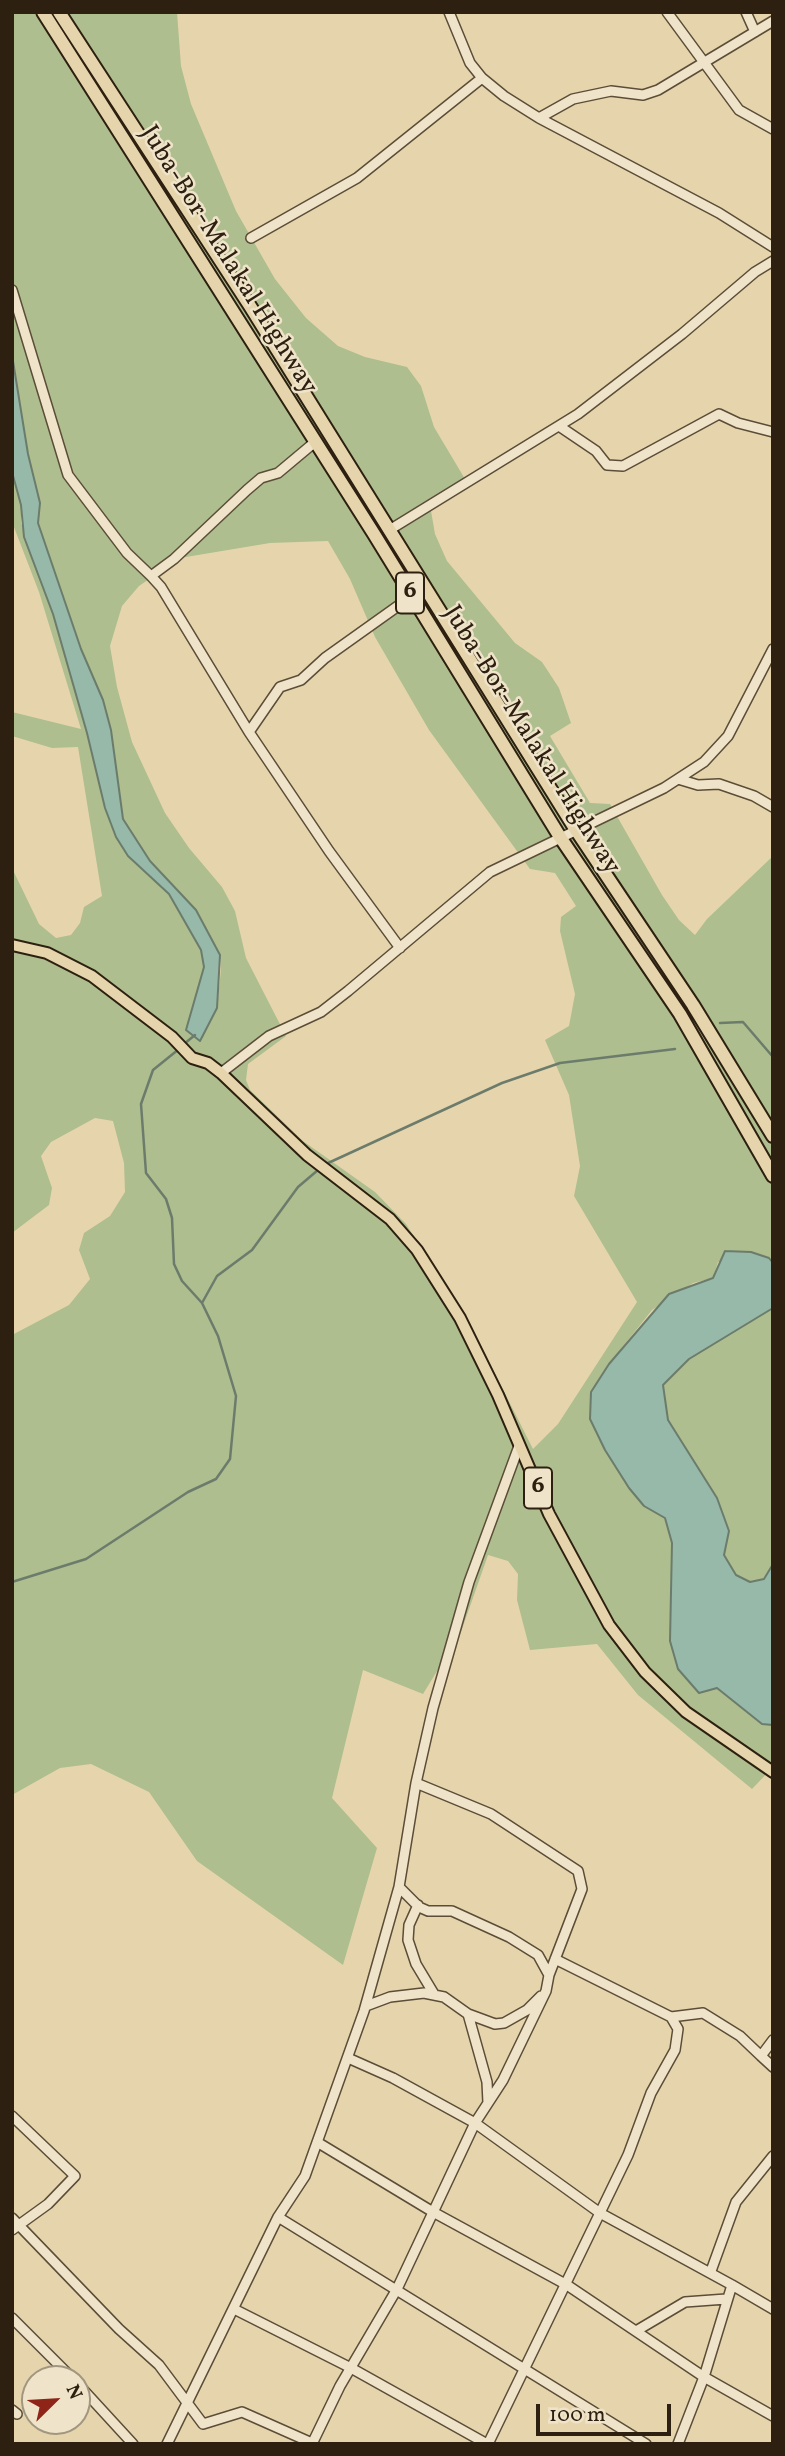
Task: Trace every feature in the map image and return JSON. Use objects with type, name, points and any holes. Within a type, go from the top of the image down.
[{"type":"highway","name":"Juba-Bor-Malakal Highway","points":[[43,12],[412,596],[560,837],[680,1014],[773,1176]]},
{"type":"highway","name":"Juba-Bor-Malakal Highway","points":[[59,12],[391,529],[576,830],[771,1127]]},
{"type":"main road","name":"6","points":[[12,946],[47,953],[75,965],[172,1037],[192,1058],[208,1063],[221,1073],[307,1156],[390,1219],[417,1250],[460,1318],[549,1514],[587,1589],[627,1650],[686,1712],[773,1772]]},
{"type":"street","points":[[449,12],[458,40],[482,78],[539,118],[719,213],[773,247]]},
{"type":"street","points":[[667,12],[739,110],[773,129]]},
{"type":"street","points":[[747,12],[755,33]]},
{"type":"street","points":[[539,118],[573,99],[611,91],[643,95],[658,90],[773,21]]},
{"type":"street","points":[[251,238],[357,178],[482,78]]},
{"type":"street","points":[[391,529],[559,426],[682,334],[755,272],[773,261]]},
{"type":"street","points":[[12,290],[68,475],[127,553],[161,587],[249,732],[329,851],[400,948]]},
{"type":"street","points":[[559,426],[596,451],[607,465],[623,466],[719,414],[738,423],[773,432]]},
{"type":"street","points":[[151,576],[254,484],[278,473],[315,442]]},
{"type":"street","points":[[249,732],[280,687],[302,680],[325,658],[412,596]]},
{"type":"street","points":[[221,1073],[269,1036],[321,1012],[491,872],[678,779],[704,762],[728,736],[773,649]]},
{"type":"street","points":[[678,779],[698,785],[719,785],[754,796],[773,807]]},
{"type":"street","points":[[167,2444],[186,2399],[234,2309],[278,2217],[305,2176],[348,2058],[366,2006],[399,1886],[416,1783],[433,1708],[469,1582],[519,1446]]},
{"type":"street","points":[[12,2116],[75,2176],[48,2204],[14,2224],[159,2365],[203,2424],[242,2412],[312,2443],[397,2289],[475,2123],[503,2080],[546,1992],[549,1975],[582,1889],[578,1871],[491,1814],[416,1783]]},
{"type":"street","points":[[399,1886],[428,1911],[452,1911],[487,1926],[538,1955],[549,1975]]},
{"type":"street","points":[[418,1905],[409,1925],[408,1940],[416,1964],[434,1994],[487,2023],[504,2023],[527,2010],[546,1992]]},
{"type":"street","points":[[234,2309],[351,2368],[488,2444],[567,2285],[652,2093],[676,2050],[678,2029],[671,2017],[555,1959]]},
{"type":"street","points":[[366,2006],[390,1997],[434,1994]]},
{"type":"street","points":[[671,2017],[703,2013],[740,2036],[773,2067]]},
{"type":"street","points":[[468,2014],[487,2082],[488,2103]]},
{"type":"street","points":[[761,2056],[773,2040]]},
{"type":"street","points":[[348,2058],[393,2078],[475,2123],[600,2213],[711,2271],[773,2309]]},
{"type":"street","points":[[317,2142],[433,2212],[567,2285],[704,2376],[773,2416]]},
{"type":"street","points":[[711,2271],[736,2202],[773,2156]]},
{"type":"street","points":[[278,2217],[646,2444]]},
{"type":"street","points":[[678,2444],[704,2376],[732,2285]]},
{"type":"street","points":[[636,2331],[685,2302],[726,2299]]},
{"type":"street","points":[[12,2318],[59,2365]]},
{"type":"street","points":[[91,2398],[133,2444]]},
{"type":"green space","points":[[12,12],[177,12],[181,66],[191,104],[236,211],[275,279],[306,318],[338,346],[365,357],[407,367],[421,386],[434,427],[465,479],[430,505],[435,534],[447,561],[515,643],[542,662],[559,688],[571,723],[550,736],[590,803],[610,804],[662,895],[679,920],[695,935],[707,919],[773,856],[773,1263],[769,1258],[718,1262],[713,1278],[693,1283],[652,1310],[609,1364],[591,1392],[605,1450],[644,1506],[665,1518],[672,1543],[670,1641],[717,1688],[762,1724],[773,1725],[773,1767],[752,1789],[638,1695],[597,1644],[530,1650],[517,1600],[518,1574],[508,1561],[488,1555],[461,1632],[423,1694],[363,1670],[332,1798],[377,1848],[343,1965],[197,1861],[149,1792],[91,1764],[60,1768],[12,1795],[12,1335],[69,1305],[90,1279],[79,1250],[84,1233],[110,1216],[125,1192],[124,1163],[113,1121],[95,1118],[51,1142],[41,1156],[52,1188],[49,1205],[12,1233],[12,868],[39,924],[56,938],[71,935],[80,923],[84,907],[102,896],[78,747],[52,748],[12,736],[12,712],[81,729],[39,592],[12,522],[12,472],[21,505],[21,523],[53,614],[105,808],[128,856],[169,894],[201,950],[204,967],[192,1009],[217,1008],[221,969],[220,955],[196,910],[150,861],[123,819],[111,731],[103,700],[81,649],[38,523],[40,503],[28,454],[12,355]],"holes":[[[328,541],[350,579],[375,637],[429,730],[530,869],[555,873],[576,906],[561,917],[560,931],[575,994],[569,1026],[545,1040],[569,1095],[580,1166],[574,1196],[637,1302],[558,1424],[533,1449],[470,1324],[406,1224],[375,1192],[303,1141],[250,1090],[246,1080],[248,1064],[286,1036],[246,958],[235,911],[222,887],[189,848],[165,813],[132,742],[117,687],[110,646],[122,606],[139,586],[180,558],[270,543]]]},
{"type":"green space","points":[[768,1308],[773,1308],[773,1564],[765,1579],[750,1582],[736,1575],[724,1555],[729,1531],[717,1498],[668,1420],[663,1385],[689,1359]]},
{"type":"shaded area","points":[[12,355],[28,454],[40,503],[38,523],[81,649],[103,700],[111,730],[123,819],[150,861],[196,910],[220,955],[217,1008],[200,1041],[186,1030],[204,967],[201,950],[169,894],[128,856],[116,837],[105,808],[53,614],[24,537],[21,505],[12,472]]},
{"type":"shaded area","points":[[725,1251],[751,1252],[769,1258],[773,1263],[773,1308],[689,1359],[663,1385],[668,1420],[717,1498],[729,1531],[724,1555],[736,1575],[750,1582],[764,1579],[773,1564],[773,1725],[762,1724],[717,1688],[699,1693],[678,1669],[670,1641],[672,1543],[665,1518],[644,1506],[629,1488],[605,1450],[590,1419],[591,1392],[609,1364],[669,1294],[713,1278]]},
{"type":"waterway","points":[[720,1023],[743,1022],[773,1057]]},
{"type":"waterway","points":[[184,1044],[195,1035]]},
{"type":"waterway","points":[[12,1582],[86,1559],[188,1492],[216,1479],[230,1459],[236,1396],[218,1336],[202,1303],[182,1281],[174,1264],[172,1218],[166,1199],[146,1173],[141,1104],[153,1070],[179,1049]]},
{"type":"waterway","points":[[326,1164],[502,1083],[560,1063],[675,1049]]},
{"type":"waterway","points":[[202,1303],[217,1276],[252,1250],[298,1187],[318,1170]]}]
